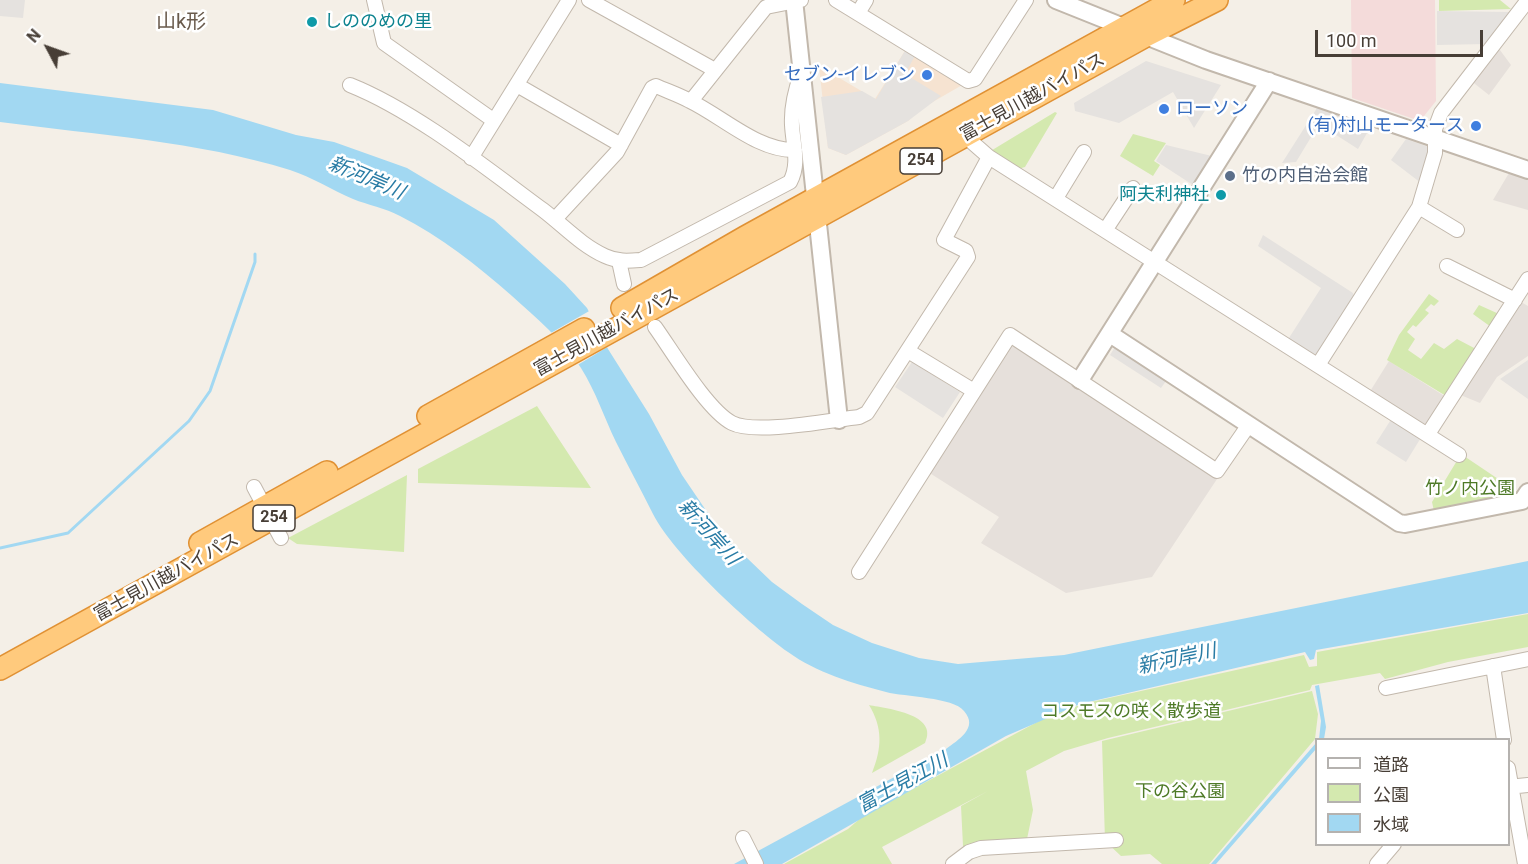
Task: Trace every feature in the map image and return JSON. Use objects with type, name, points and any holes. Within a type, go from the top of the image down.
[{"type":"highway","name":"富士見川越バイパス","points":[[0,669],[273,521],[542,360],[817,208],[1122,28],[1174,0]]},
{"type":"highway","name":"富士見川越バイパス","points":[[817,208],[965,136],[1144,37],[1217,0]]},
{"type":"highway","name":"富士見川越バイパス","points":[[0,653],[273,521]]},
{"type":"street","points":[[374,0],[384,44],[493,120]]},
{"type":"street","points":[[471,158],[569,0]]},
{"type":"street","points":[[589,0],[715,70]]},
{"type":"street","points":[[691,101],[766,7],[796,0],[839,420]]},
{"type":"street","points":[[836,0],[969,81],[975,79],[1026,0]]},
{"type":"street","points":[[858,13],[866,0]]},
{"type":"street","points":[[1056,0],[1144,37],[1528,170]]},
{"type":"street","points":[[1318,365],[1419,207],[1436,153],[1435,129],[1441,113],[1528,0]]},
{"type":"street","points":[[350,85],[378,98],[471,158],[555,219],[587,247],[619,261],[641,260],[790,182],[797,170],[793,98],[802,72]]},
{"type":"street","points":[[1080,380],[1269,81]]},
{"type":"street","points":[[517,85],[621,145]]},
{"type":"street","points":[[555,219],[621,145],[652,88],[656,86],[691,101],[751,136],[782,150],[795,150]]},
{"type":"street","points":[[965,136],[989,157],[1106,229],[1459,455]]},
{"type":"street","points":[[1056,198],[1084,152]]},
{"type":"street","points":[[656,327],[715,410],[732,423],[744,428],[839,420],[859,417],[867,413],[968,257],[966,251],[944,240],[989,157]]},
{"type":"street","points":[[1106,229],[1132,188]]},
{"type":"street","points":[[1419,207],[1457,230]]},
{"type":"street","points":[[619,261],[624,284]]},
{"type":"street","points":[[1447,266],[1515,300]]},
{"type":"street","points":[[1428,434],[1528,279]]},
{"type":"street","points":[[1110,334],[1399,523],[1405,524],[1526,499]]},
{"type":"street","points":[[859,572],[1010,335],[1217,471],[1248,426]]},
{"type":"street","points":[[908,351],[974,391]]},
{"type":"street","points":[[254,487],[273,521]]},
{"type":"street","points":[[1386,688],[1528,659]]},
{"type":"street","points":[[1493,666],[1504,738]]},
{"type":"street","points":[[1524,864],[1510,787],[1528,785]]},
{"type":"street","points":[[742,838],[756,864]]},
{"type":"street","points":[[953,864],[969,852],[981,848],[1116,840]]},
{"type":"street","points":[[1377,864],[1392,846]]},
{"type":"shaded area","points":[[0,0],[25,0],[23,18],[0,16]]},
{"type":"shaded area","points":[[1351,0],[1435,0],[1436,101],[1420,121],[1352,98]]},
{"type":"shaded area","points":[[1437,11],[1511,12],[1486,44],[1437,45]]},
{"type":"shaded area","points":[[1497,46],[1511,65],[1489,95],[1470,80]]},
{"type":"shaded area","points":[[906,49],[964,84],[924,107],[908,121],[846,155],[828,148],[819,66],[875,99]]},
{"type":"shaded area","points":[[906,49],[916,54],[905,74],[941,96],[908,121],[846,155],[828,148],[821,97],[862,91],[876,99]]},
{"type":"shaded area","points":[[1146,61],[1221,85],[1194,128],[1173,92],[1119,123],[1075,111],[1074,103]]},
{"type":"shaded area","points":[[1317,108],[1371,126],[1358,149],[1319,124],[1296,162],[1282,163]]},
{"type":"shaded area","points":[[1406,139],[1429,147],[1421,183],[1391,160]]},
{"type":"shaded area","points":[[1166,145],[1216,157],[1196,187],[1156,161]]},
{"type":"shaded area","points":[[1509,173],[1528,180],[1528,210],[1493,200]]},
{"type":"shaded area","points":[[1263,235],[1353,293],[1355,300],[1319,358],[1287,341],[1321,288],[1258,246]]},
{"type":"shaded area","points":[[1519,301],[1528,306],[1528,356],[1497,377],[1480,403],[1458,394]]},
{"type":"shaded area","points":[[1009,346],[1019,347],[1219,476],[1152,577],[1066,593],[981,543],[999,517],[928,472]]},
{"type":"shaded area","points":[[1115,347],[1166,381],[1161,388],[1110,355]]},
{"type":"shaded area","points":[[1528,360],[1528,399],[1500,379]]},
{"type":"shaded area","points":[[1389,361],[1446,397],[1426,428],[1369,393]]},
{"type":"shaded area","points":[[912,362],[960,392],[943,418],[895,387]]},
{"type":"shaded area","points":[[1392,418],[1422,436],[1406,462],[1376,443]]},
{"type":"green space","points":[[1439,0],[1500,0],[1511,9],[1439,11]]},
{"type":"green space","points":[[1055,112],[1057,113],[1025,167],[1018,169],[989,152]]},
{"type":"green space","points":[[1133,134],[1166,143],[1154,161],[1160,165],[1153,176],[1120,156]]},
{"type":"green space","points":[[1429,294],[1439,301],[1434,306],[1431,304],[1425,310],[1429,313],[1416,327],[1413,325],[1407,332],[1415,339],[1408,350],[1421,359],[1434,343],[1444,349],[1457,339],[1476,349],[1446,396],[1387,360],[1399,335]]},
{"type":"green space","points":[[1479,305],[1499,314],[1491,327],[1473,314]]},
{"type":"green space","points":[[537,406],[591,488],[418,483],[418,469]]},
{"type":"green space","name":"竹ノ内公園","points":[[1461,454],[1519,493],[1436,520],[1432,502]]},
{"type":"green space","points":[[407,475],[404,552],[297,544],[288,538]]},
{"type":"green space","name":"コスモスの咲く散歩道","points":[[1528,614],[1528,647],[1448,662],[1385,679],[1380,673],[1312,685],[1310,690],[1108,738],[1064,751],[1026,771],[1033,810],[1027,839],[965,850],[961,806],[988,791],[882,847],[892,864],[784,864],[848,829],[863,816],[1039,721],[1082,704],[1304,655],[1309,667],[1317,666],[1317,652]]},
{"type":"green space","name":"下の谷公園","points":[[1312,691],[1318,714],[1315,739],[1209,864],[1162,864],[1150,854],[1121,856],[1105,841],[1102,741]]},
{"type":"green space","points":[[869,705],[899,711],[919,719],[925,725],[927,733],[925,743],[872,773],[878,755],[880,738],[877,722]]},
{"type":"water","points":[[0,83],[213,110],[296,135],[334,142],[407,168],[494,220],[565,284],[587,308],[608,349],[649,414],[682,475],[722,534],[772,582],[802,604],[833,625],[872,643],[919,658],[958,664],[1064,655],[1528,561],[1528,613],[1316,650],[1314,659],[1310,660],[1305,652],[1080,704],[1006,736],[782,864],[734,864],[946,749],[965,733],[969,723],[968,717],[958,706],[950,703],[894,694],[823,672],[788,652],[754,625],[714,588],[677,549],[663,530],[616,442],[596,395],[566,348],[540,321],[499,285],[430,233],[394,213],[353,199],[298,173],[255,160],[183,145],[0,122]]},
{"type":"water","points":[[1319,685],[1326,727],[1324,738],[1319,738],[1321,721],[1315,686]]},
{"type":"water","points":[[1315,744],[1315,750],[1216,864],[1211,864]]},
{"type":"pier","points":[[591,310],[609,346],[576,366],[549,334]]},
{"type":"waterway","points":[[0,548],[68,533],[189,421],[210,391],[255,262],[255,254]]},
{"type":"place","name":"しののめの里","points":[[312,22]]},
{"type":"place","name":"セブン-イレブン","points":[[927,75]]},
{"type":"place","name":"ローソン","points":[[1164,109]]},
{"type":"place","name":"(有)村山モータース","points":[[1476,126]]},
{"type":"place","name":"竹の内自治会館","points":[[1230,176]]},
{"type":"place","name":"阿夫利神社","points":[[1221,195]]},
{"type":"district","name":"山k形","points":[[181,23]]},
{"type":"water label","name":"新河岸川","points":[[366,179]]},
{"type":"water label","name":"新河岸川","points":[[708,533]]},
{"type":"water label","name":"新河岸川","points":[[1177,660]]},
{"type":"water label","name":"富士見江川","points":[[903,784]]}]
